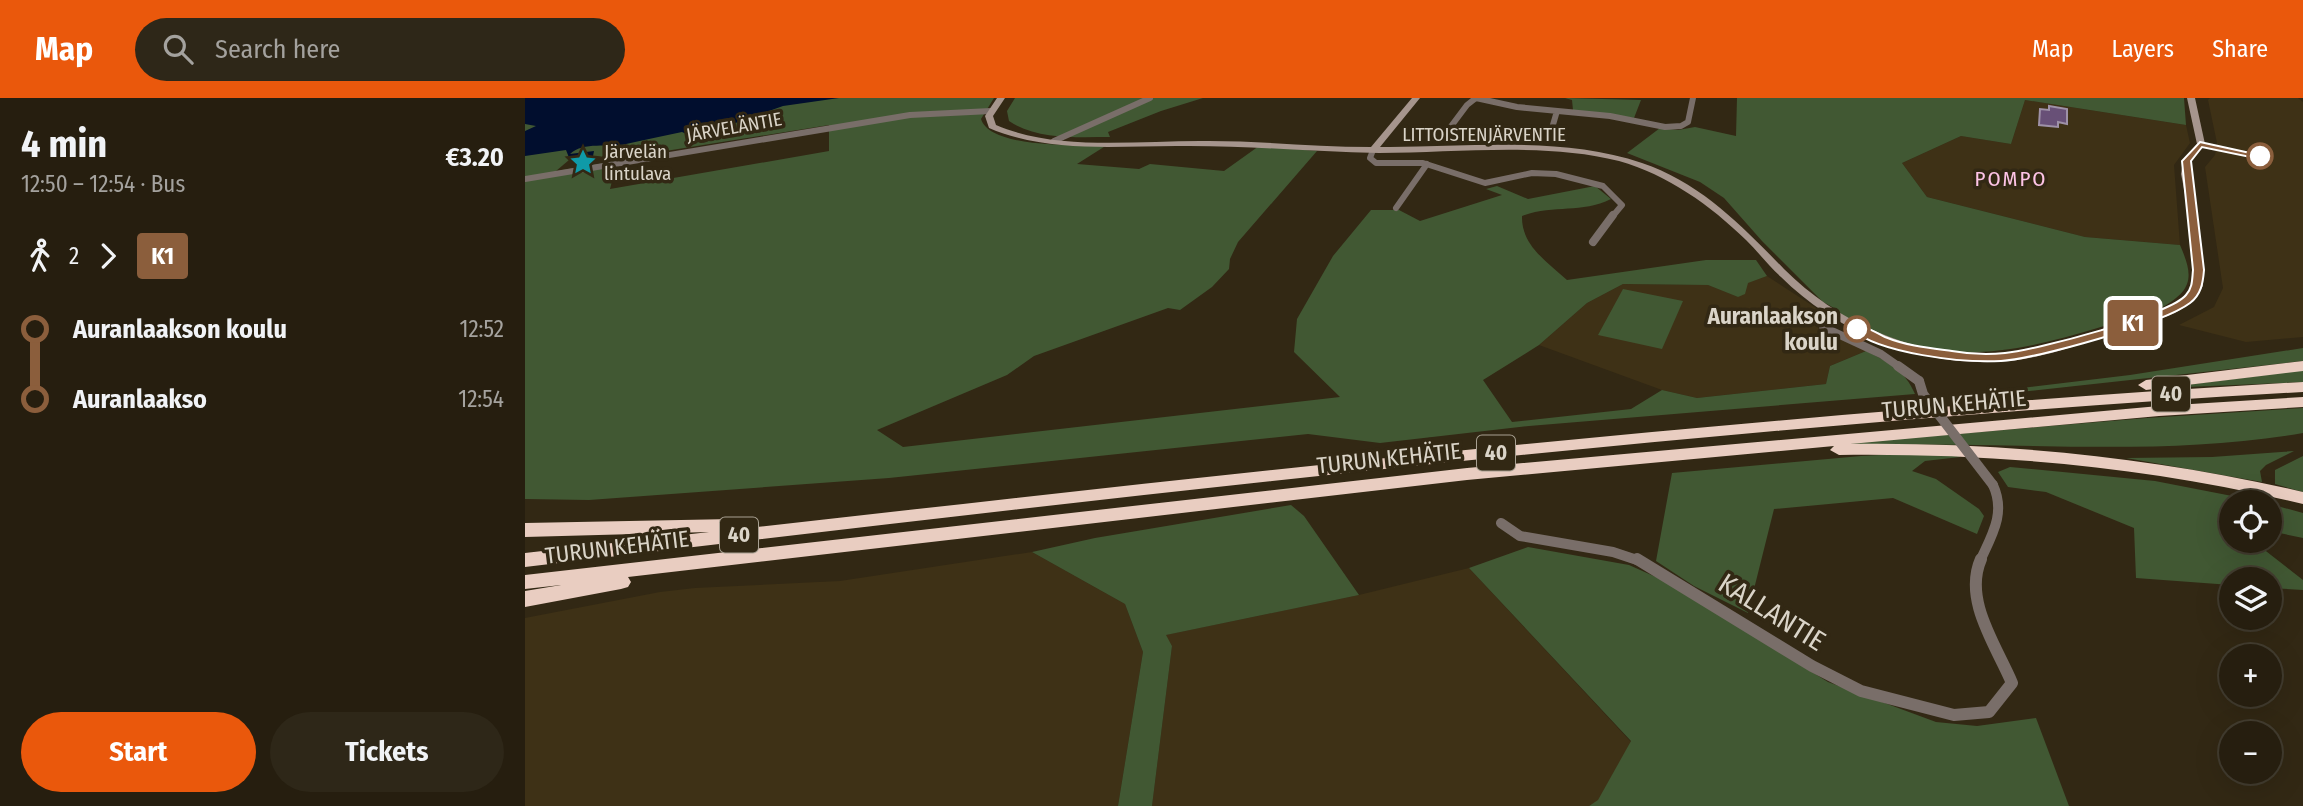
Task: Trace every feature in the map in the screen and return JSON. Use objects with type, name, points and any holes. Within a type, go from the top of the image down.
[{"type":"highway","points":[[2039,403],[2159,383],[2303,366]]},
{"type":"highway","name":"TURUN KEHÄTIE","points":[[525,560],[1157,487],[1528,450],[2039,403],[2303,387]]},
{"type":"highway","name":"TURUN KEHÄTIE","points":[[525,582],[1429,478],[2158,411],[2303,402]]},
{"type":"highway","points":[[1671,456],[1919,448],[1983,449],[2077,456],[2169,469],[2303,498]]},
{"type":"highway","points":[[525,530],[669,528],[953,512]]},
{"type":"highway","points":[[525,600],[784,552]]},
{"type":"street","points":[[991,111],[1001,98]]},
{"type":"street","points":[[1054,141],[1150,98]]},
{"type":"street","points":[[1416,98],[1373,150],[1370,158],[1376,163],[1427,164],[1481,183],[1538,173],[1563,175],[1603,186],[1620,200],[1622,207],[1595,236],[1593,242]]},
{"type":"street","points":[[1446,133],[1467,105],[1476,98],[1517,107],[1678,127],[1688,122],[1693,98]]},
{"type":"street","name":"LITTOISTENJÄRVENTIE","points":[[991,111],[990,122],[1002,131],[1054,141],[1244,143],[1373,150],[1537,149],[1611,157],[1647,167],[1685,185],[1712,203],[1754,242],[1789,280],[1840,318],[1867,334],[1894,345],[1945,355],[2003,357],[2052,348],[2179,306],[2197,288],[2199,270],[2186,174],[2187,161],[2200,144],[2191,98]]},
{"type":"street","name":"JÄRVELÄNTIE","points":[[525,179],[910,115],[991,111]]},
{"type":"street","points":[[1550,135],[1557,111]]},
{"type":"street","points":[[1396,208],[1427,164]]},
{"type":"street","name":"KALLANTIE","points":[[1501,523],[1520,536],[1613,552],[1637,559],[1812,666],[1874,694],[1954,715],[1989,712],[2012,683],[1975,593],[1975,577],[1993,535],[2000,510],[2000,495],[1923,394],[1919,381],[1881,354],[1823,327],[1822,324],[1840,318]]},
{"type":"shaded area","points":[[2298,98],[2303,102],[2303,337],[2246,342],[2179,325],[2214,307],[2223,288],[2205,167],[2215,155],[2217,143],[2208,100]]},
{"type":"shaded area","name":"POMPO","points":[[2025,100],[2186,125],[2190,143],[2174,165],[2180,245],[2085,237],[1927,197],[1902,163],[1961,136],[2011,144]]},
{"type":"shaded area","name":"Auranlaakson koulu","points":[[1767,276],[1830,317],[1817,323],[1818,328],[1866,351],[1830,366],[1826,384],[1697,398],[1662,390],[1539,345],[1587,303],[1623,284],[1708,285],[1738,297],[1747,283]]},
{"type":"shaded area","points":[[1032,552],[1125,604],[1143,652],[1118,806],[525,806],[525,618],[660,592],[840,581]]},
{"type":"shaded area","points":[[1469,568],[1631,742],[1598,801],[1589,806],[1152,806],[1172,646],[1165,635],[1359,595]]},
{"type":"green space","points":[[525,98],[994,98],[981,119],[988,129],[1001,136],[1058,145],[1107,145],[1077,164],[1139,169],[1150,164],[1224,171],[1259,146],[1317,151],[1238,242],[1230,259],[1229,269],[1212,287],[1180,310],[1168,308],[1034,356],[1007,375],[877,430],[903,447],[1340,397],[1294,352],[1297,319],[1333,256],[1371,210],[1399,210],[1420,221],[1502,195],[1486,189],[1497,186],[1528,199],[1595,186],[1611,199],[1600,204],[1545,210],[1522,216],[1526,236],[1531,244],[1567,280],[1706,260],[1756,260],[1767,276],[1748,283],[1745,294],[1738,297],[1708,285],[1623,284],[1587,303],[1539,345],[1483,380],[1512,422],[1631,409],[1662,390],[1697,398],[1826,384],[1830,366],[1866,351],[1901,373],[1915,394],[1529,426],[1380,443],[1308,434],[889,478],[589,500],[525,499]],"holes":[[[829,125],[829,151],[610,189],[617,161],[556,171],[569,160],[626,155],[651,149],[653,153]]]},
{"type":"green space","points":[[1015,98],[1203,98],[1108,132],[1110,137],[1084,137],[1032,132],[1009,121],[1007,111]]},
{"type":"green space","points":[[1565,98],[1641,100],[1634,118],[1573,110],[1572,100]]},
{"type":"green space","points":[[1737,98],[2184,98],[2186,125],[2025,100],[2011,144],[1961,136],[1902,163],[1927,197],[2085,237],[2180,245],[2189,274],[2188,282],[2179,295],[2161,308],[2029,346],[1961,352],[1927,349],[1882,337],[1854,323],[1823,302],[1762,241],[1724,198],[1700,182],[1627,153],[1660,128],[1678,130],[1695,127],[1736,136]]},
{"type":"green space","points":[[1623,289],[1683,301],[1662,349],[1598,335]]},
{"type":"green space","points":[[2303,348],[2303,361],[1984,396],[1981,393],[2130,375]]},
{"type":"green space","points":[[2303,370],[2303,382],[2163,388]]},
{"type":"green space","points":[[2303,408],[2303,433],[2247,441],[2133,447],[1905,444],[1848,446],[1848,443],[2147,418]]},
{"type":"green space","points":[[1958,451],[1960,457],[1925,461],[1912,471],[1936,479],[1979,509],[1984,516],[1977,534],[1893,498],[1774,509],[1748,613],[1694,586],[1656,561],[1672,473],[1861,456]]},
{"type":"green space","points":[[2294,451],[2266,465],[2260,471],[2262,482],[2126,458],[2212,457]]},
{"type":"green space","points":[[2303,456],[2303,492],[2275,484],[2275,470]]},
{"type":"green space","points":[[2010,467],[2155,481],[2219,493],[2219,553],[2268,553],[2303,580],[2303,590],[2282,589],[2282,567],[2219,567],[2219,584],[2136,578],[2134,528],[2046,492],[2008,487],[1998,472]]},
{"type":"green space","points":[[1291,505],[1304,516],[1359,595],[1166,635],[1172,646],[1152,806],[1118,806],[1143,652],[1125,604],[1032,552],[1095,538]]},
{"type":"green space","points":[[2282,507],[2303,513],[2303,538],[2282,534]]},
{"type":"green space","points":[[1528,547],[1629,565],[1667,582],[1828,682],[1936,722],[1977,726],[2036,718],[2069,806],[1589,806],[1598,800],[1631,741],[1469,568]]},
{"type":"water","points":[[525,98],[839,98],[783,106],[702,135],[691,136],[682,132],[626,144],[589,146],[570,154],[594,151],[593,156],[570,160],[566,150],[525,156],[525,131],[536,126],[525,124]]},
{"type":"building","points":[[2049,106],[2067,109],[2067,124],[2058,122],[2058,127],[2039,125],[2040,109],[2049,110]]},
{"type":"bus line","name":"K1","points":[[1857,329],[1894,345],[1916,350],[1987,358],[2042,351],[2169,312],[2188,300],[2197,288],[2199,270],[2186,174],[2187,161],[2200,144],[2260,156]]},
{"type":"place","name":"Järvelän lintulava","points":[[583,162]]},
{"type":"place","name":"Auranlaakson koulu","points":[[1857,329]]},
{"type":"district","name":"POMPO","points":[[2011,179]]}]
